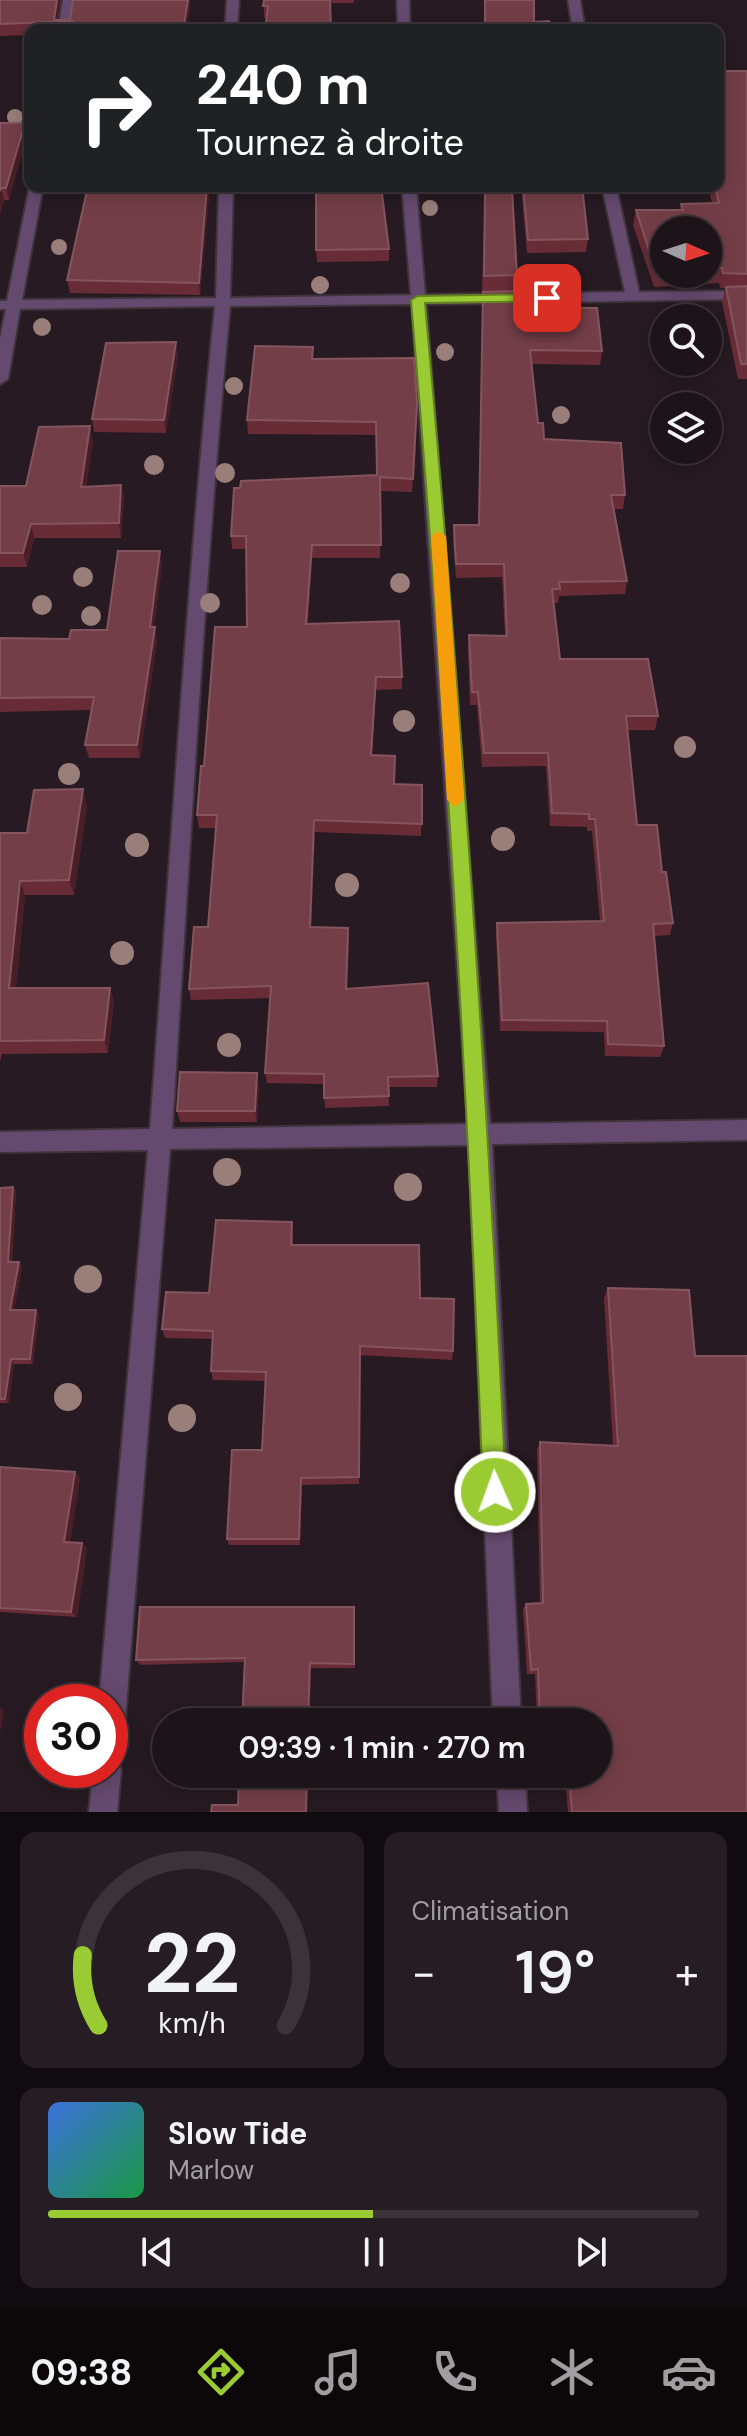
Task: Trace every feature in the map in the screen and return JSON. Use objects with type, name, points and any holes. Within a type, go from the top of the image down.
[{"type":"street","points":[[65,24],[69,0]]},
{"type":"street","points":[[231,24],[233,0]]},
{"type":"street","points":[[403,0],[404,24]]},
{"type":"street","points":[[574,0],[578,24]]},
{"type":"street","points":[[0,379],[8,305],[35,192]]},
{"type":"street","points":[[114,1684],[160,1138],[189,743],[201,522],[223,302],[226,192]]},
{"type":"street","points":[[409,192],[436,506],[480,1134],[506,1708]]},
{"type":"street","points":[[610,192],[633,297]]},
{"type":"street","points":[[8,305],[747,295]]},
{"type":"street","points":[[0,1142],[747,1130]]},
{"type":"street","points":[[103,1812],[105,1788]]},
{"type":"street","points":[[512,1788],[513,1812]]},
{"type":"building","points":[[0,0],[57,0],[54,20],[70,20],[73,0],[188,0],[184,24],[72,24],[73,21],[0,24]]},
{"type":"building","points":[[264,0],[330,0],[331,24],[266,24],[268,6],[263,6]]},
{"type":"building","points":[[485,0],[534,0],[534,22],[549,21],[550,24],[468,24],[485,23]]},
{"type":"building","points":[[724,71],[747,71],[747,274],[723,273],[722,216],[650,216],[650,253],[636,210],[683,210],[681,204],[719,203],[716,192],[724,192]]},
{"type":"building","points":[[0,123],[24,123],[6,188],[0,191]]},
{"type":"building","points":[[87,192],[207,192],[199,283],[67,280]]},
{"type":"building","points":[[316,192],[382,192],[389,249],[316,250]]},
{"type":"building","points":[[485,192],[512,192],[517,275],[484,276]]},
{"type":"building","points":[[524,192],[583,192],[588,239],[528,240]]},
{"type":"building","points":[[747,286],[747,364],[741,364],[726,287]]},
{"type":"building","points":[[518,291],[519,307],[597,308],[602,351],[530,350],[538,423],[543,423],[544,439],[621,443],[625,495],[611,495],[627,581],[559,582],[560,589],[552,589],[560,659],[648,659],[658,716],[626,716],[637,825],[657,825],[662,872],[666,872],[673,923],[653,924],[664,1046],[608,1044],[607,1021],[502,1020],[497,923],[604,921],[595,819],[589,819],[589,814],[552,813],[548,753],[484,753],[478,692],[472,692],[469,635],[507,636],[504,564],[456,564],[454,525],[479,525],[483,292]]},
{"type":"building","points":[[176,342],[164,420],[92,419],[106,343]]},
{"type":"building","points":[[255,346],[313,347],[312,359],[414,358],[417,403],[413,479],[380,477],[381,545],[312,545],[306,624],[399,621],[402,677],[376,677],[371,755],[395,756],[394,784],[422,785],[422,824],[314,820],[310,927],[348,928],[346,989],[428,983],[438,1076],[388,1077],[389,1096],[324,1098],[324,1074],[265,1073],[271,986],[189,989],[194,927],[208,927],[217,815],[197,815],[215,627],[247,627],[246,536],[231,536],[234,488],[240,488],[241,481],[377,475],[376,422],[247,420]]},
{"type":"building","points":[[90,426],[81,487],[121,485],[119,523],[31,524],[23,553],[0,553],[0,486],[26,486],[39,427]]},
{"type":"building","points":[[118,551],[160,551],[150,627],[155,627],[137,745],[85,745],[94,697],[0,698],[0,638],[69,639],[71,630],[107,630]]},
{"type":"building","points":[[83,789],[69,880],[20,881],[9,988],[110,988],[104,1040],[0,1041],[0,833],[27,833],[34,790]]},
{"type":"building","points":[[180,1072],[257,1073],[255,1111],[177,1111]]},
{"type":"building","points":[[13,1187],[8,1262],[19,1262],[10,1310],[36,1310],[30,1359],[11,1359],[5,1399],[0,1399],[0,1188]]},
{"type":"building","points":[[216,1220],[292,1222],[291,1245],[419,1245],[420,1298],[454,1299],[453,1351],[360,1346],[359,1477],[301,1478],[299,1539],[227,1539],[232,1450],[262,1450],[266,1372],[211,1371],[213,1331],[162,1329],[166,1292],[209,1293]]},
{"type":"building","points":[[608,1288],[689,1290],[695,1356],[747,1356],[747,1812],[572,1812],[570,1788],[612,1788],[612,1708],[539,1708],[538,1669],[531,1670],[526,1604],[543,1603],[540,1442],[618,1446]]},
{"type":"building","points":[[0,1467],[75,1472],[64,1542],[82,1543],[71,1612],[0,1608]]},
{"type":"building","points":[[140,1607],[354,1607],[354,1664],[310,1663],[308,1708],[243,1708],[245,1658],[136,1660]]},
{"type":"building","points":[[239,1788],[307,1788],[306,1812],[211,1812],[212,1805],[238,1805]]},
{"type":"slow traffic","points":[[438,536],[455,800]]},
{"type":"route","points":[[495,1492],[480,1134],[436,506],[418,300],[547,298]]}]
